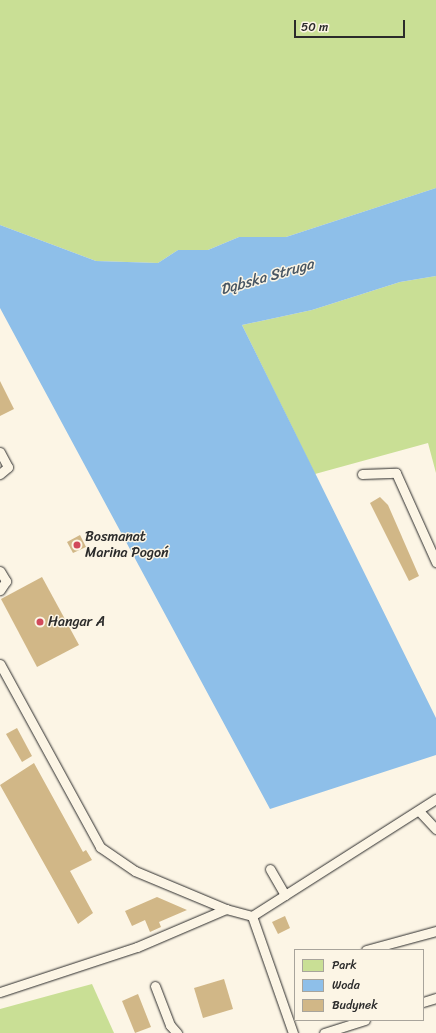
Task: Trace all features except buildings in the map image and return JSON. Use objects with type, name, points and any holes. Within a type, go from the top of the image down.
[{"type":"lane","points":[[0,452],[8,468],[0,474]]},
{"type":"lane","points":[[362,474],[396,473],[436,562]]},
{"type":"lane","points":[[0,571],[6,582],[0,590]]},
{"type":"lane","points":[[0,664],[100,847],[135,871],[226,909],[252,916],[436,799]]},
{"type":"lane","points":[[419,811],[436,829]]},
{"type":"lane","points":[[270,869],[285,895]]},
{"type":"lane","points":[[0,992],[136,947],[226,909]]},
{"type":"lane","points":[[252,916],[293,1033]]},
{"type":"lane","points":[[370,949],[436,931]]},
{"type":"lane","points":[[155,986],[170,1025],[177,1033]]},
{"type":"lane","points":[[424,1002],[436,998]]},
{"type":"lane","points":[[324,1033],[362,1021]]},
{"type":"green space","points":[[0,0],[436,0],[436,188],[286,237],[239,237],[208,250],[178,250],[158,263],[96,261],[0,225]]},
{"type":"green space","points":[[436,276],[436,473],[428,443],[315,474],[242,325],[312,310],[400,282]]},
{"type":"green space","points":[[92,984],[114,1033],[0,1033],[0,1009]]},
{"type":"water","name":"Dąbska Struga","points":[[436,188],[436,276],[400,282],[312,310],[242,325],[436,718],[436,755],[270,809],[0,308],[0,225],[96,261],[158,263],[178,250],[208,250],[239,237],[286,237]]},
{"type":"place","name":"Bosmanat Marina Pogoń","points":[[77,545]]},
{"type":"place","name":"Hangar A","points":[[40,622]]}]
